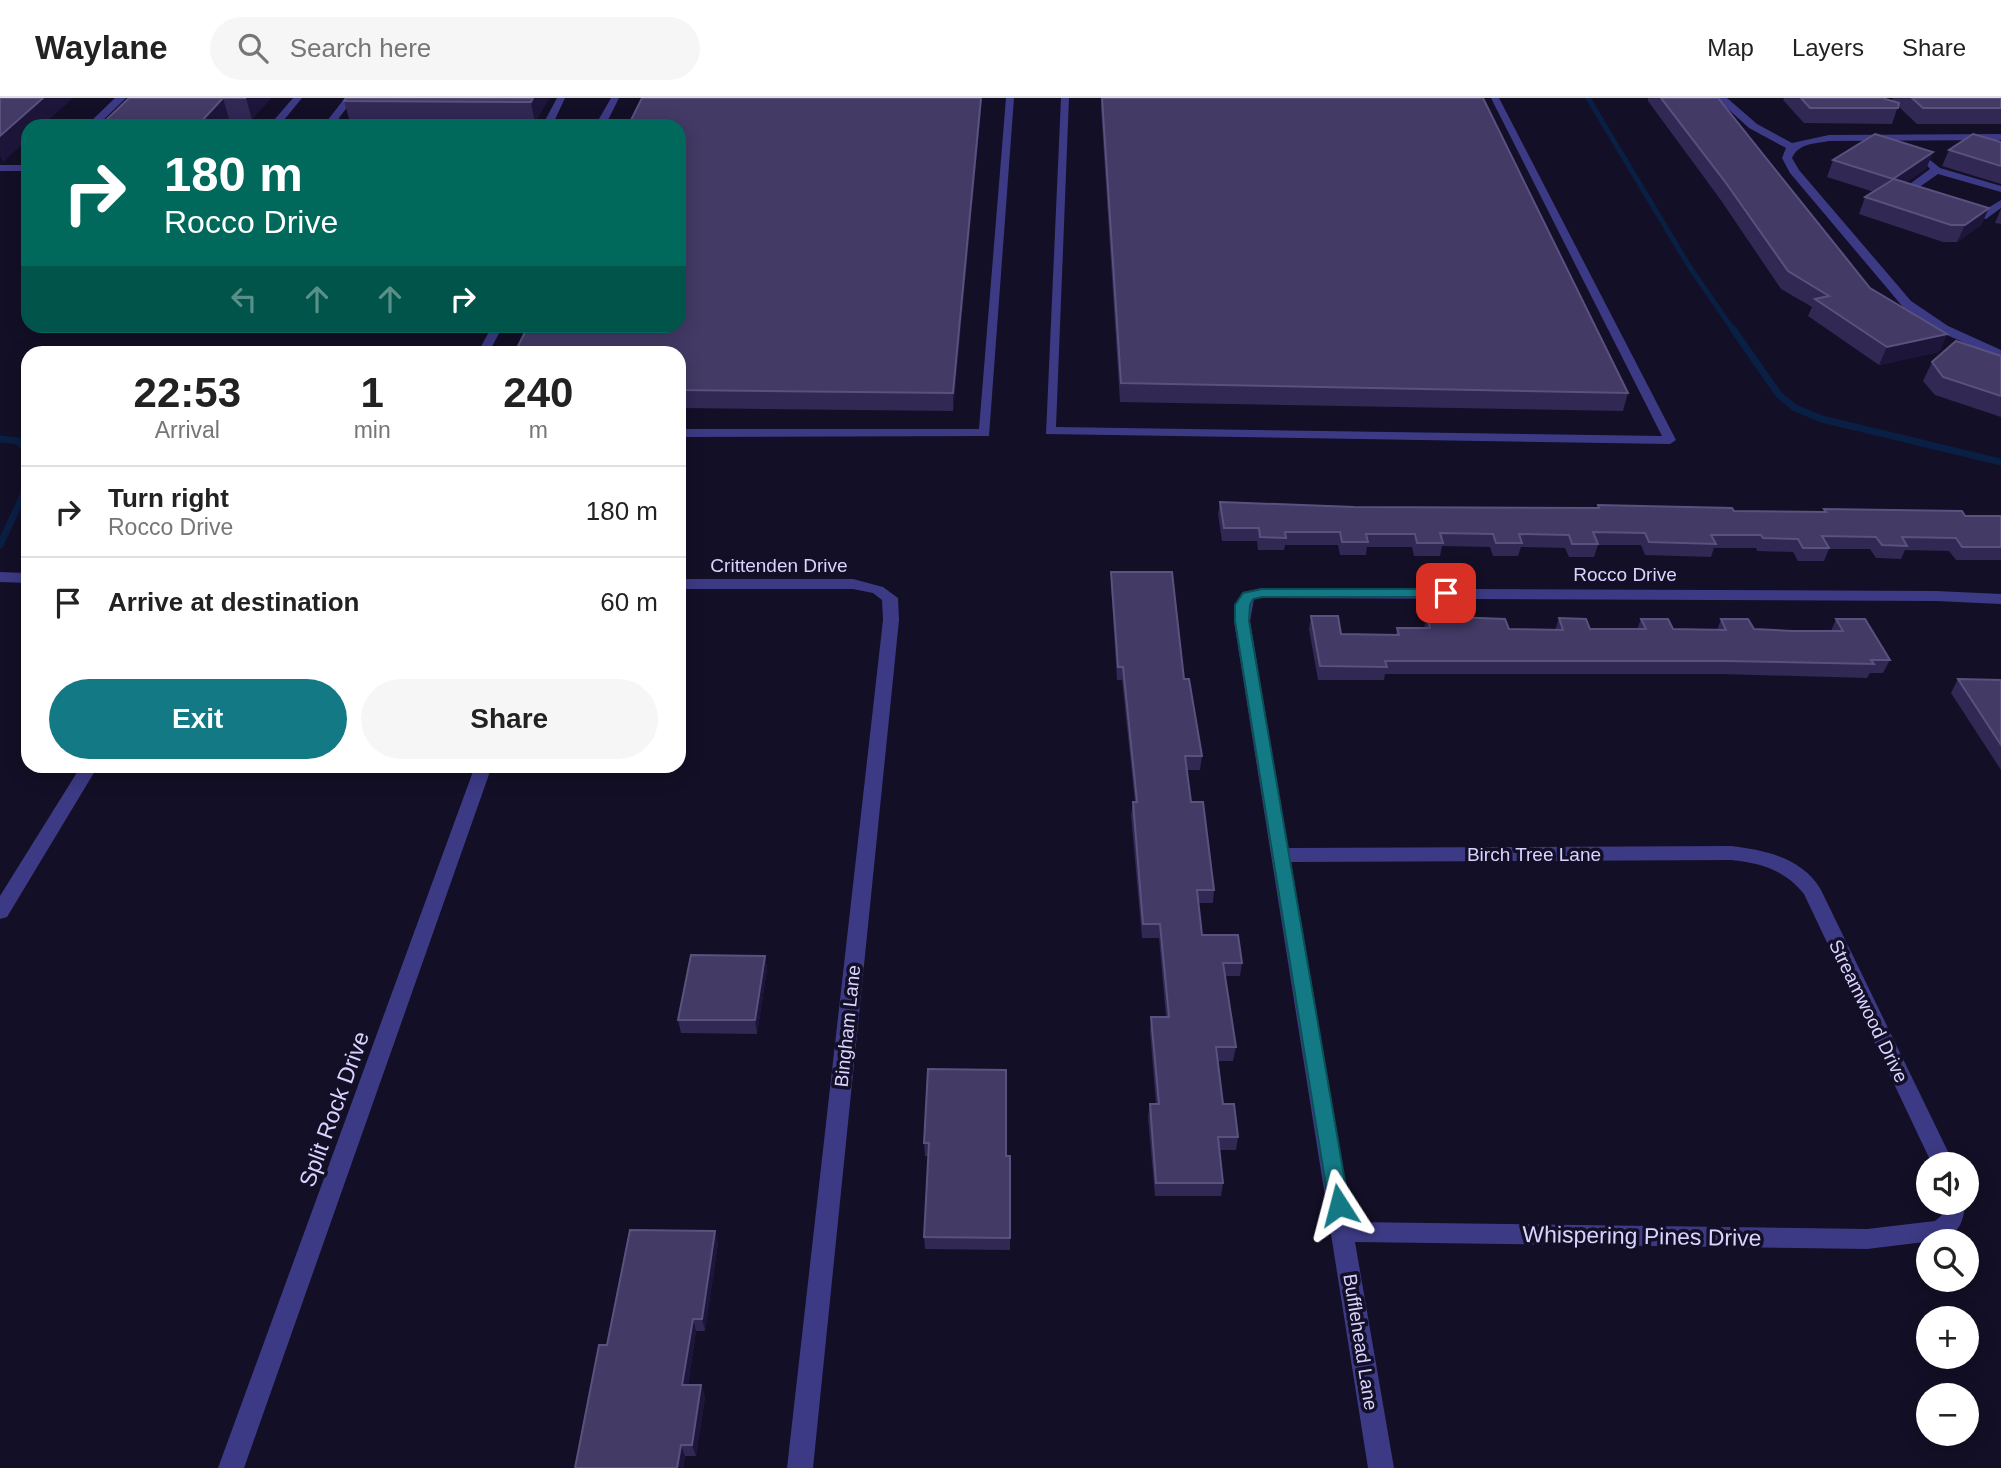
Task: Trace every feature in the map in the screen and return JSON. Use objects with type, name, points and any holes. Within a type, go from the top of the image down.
[{"type":"street","points":[[98,119],[121,98]]},
{"type":"street","points":[[1721,98],[1753,126],[1792,148]]},
{"type":"street","points":[[1907,137],[1936,170],[2001,189]]},
{"type":"street","points":[[2001,138],[1829,138],[1807,141],[1792,148],[1787,158],[1794,171],[1889,286],[1917,312],[1962,338],[2001,355]]},
{"type":"street","points":[[1916,198],[1903,194],[1936,170]]},
{"type":"street","points":[[1955,210],[1982,218],[2001,203]]},
{"type":"street","points":[[0,577],[21,578]]},
{"type":"street","name":"Crittenden Drive","points":[[686,584],[853,584],[878,590]]},
{"type":"street","name":"Bingham Lane","points":[[800,1468],[891,620],[890,598],[878,590]]},
{"type":"street","name":"Rocco Drive","points":[[1248,596],[1262,593],[1566,593],[1936,596],[2001,599]]},
{"type":"street","name":"Bufflehead Lane","points":[[1248,596],[1242,605],[1242,621],[1381,1468]]},
{"type":"street","points":[[0,912],[86,773]]},
{"type":"street","name":"Split Rock Drive","points":[[231,1468],[481,773]]},
{"type":"street","name":"Birch Tree Lane","points":[[1281,855],[1731,853],[1774,860],[1786,866]]},
{"type":"street","name":"Streamwood Drive","points":[[1786,866],[1803,878],[1812,890],[1936,1152]]},
{"type":"street","name":"Whispering Pines Drive","points":[[1344,1232],[1867,1239],[1941,1230],[1953,1219],[1953,1215]]},
{"type":"lane","points":[[280,119],[298,98]]},
{"type":"lane","points":[[333,119],[350,98]]},
{"type":"lane","points":[[550,119],[561,98]]},
{"type":"lane","points":[[604,119],[615,98]]},
{"type":"lane","points":[[686,433],[985,433],[1010,98]]},
{"type":"lane","points":[[1065,98],[1051,431],[1670,440],[1495,98]]},
{"type":"lane","points":[[0,168],[21,168]]},
{"type":"building","points":[[0,98],[43,98],[0,136]]},
{"type":"building","points":[[129,98],[223,98],[204,119],[107,119]]},
{"type":"building","points":[[346,98],[533,98],[531,102],[344,101]]},
{"type":"building","points":[[642,98],[981,98],[953,393],[686,390],[686,346],[518,346],[524,333],[686,333],[686,119],[632,119]]},
{"type":"building","points":[[1102,98],[1483,98],[1628,393],[1121,383]]},
{"type":"building","points":[[1661,98],[1718,98],[1870,288],[1947,334],[1887,347],[1815,299],[1829,296],[1788,271]]},
{"type":"building","points":[[1801,98],[1882,98],[1899,103],[1898,108],[1810,108]]},
{"type":"building","points":[[1912,98],[2001,98],[2001,108],[1923,108]]},
{"type":"building","points":[[1875,134],[1933,152],[1893,179],[1833,160]]},
{"type":"building","points":[[1973,134],[2001,142],[2001,166],[1949,150]]},
{"type":"building","points":[[1894,179],[1989,208],[1965,225],[1951,225],[1865,197]]},
{"type":"building","points":[[1956,341],[2001,356],[2001,396],[1943,377],[1932,362]]},
{"type":"building","points":[[1220,502],[1354,507],[1599,508],[1598,505],[1732,508],[1734,511],[1962,511],[1965,516],[2001,516],[2001,547],[1962,547],[1956,538],[1902,537],[1907,546],[1882,545],[1876,537],[1822,536],[1829,548],[1803,548],[1798,539],[1763,538],[1761,535],[1711,535],[1716,544],[1649,542],[1645,533],[1593,532],[1598,544],[1572,544],[1569,535],[1519,534],[1522,543],[1496,543],[1493,534],[1440,533],[1443,543],[1417,543],[1415,534],[1366,534],[1368,542],[1342,542],[1340,532],[1285,532],[1286,538],[1260,537],[1259,528],[1224,528]]},
{"type":"building","points":[[1111,572],[1172,572],[1184,679],[1189,679],[1202,756],[1185,756],[1191,802],[1203,802],[1214,890],[1197,890],[1202,935],[1238,935],[1242,963],[1223,963],[1236,1047],[1216,1047],[1223,1104],[1234,1104],[1238,1137],[1218,1137],[1223,1183],[1156,1183],[1150,1104],[1159,1104],[1151,1017],[1169,1017],[1160,924],[1143,924],[1133,802],[1137,802],[1123,667],[1118,667]]},
{"type":"building","points":[[1311,616],[1338,616],[1341,634],[1399,635],[1397,628],[1430,628],[1427,616],[1505,619],[1509,629],[1563,630],[1559,618],[1586,619],[1590,629],[1646,629],[1641,619],[1668,619],[1673,629],[1726,630],[1721,619],[1748,619],[1754,629],[1792,631],[1843,631],[1836,619],[1865,619],[1890,660],[1871,660],[1874,664],[1385,661],[1387,667],[1320,666]]},
{"type":"building","points":[[1958,679],[2001,680],[2001,745]]},
{"type":"building","points":[[691,955],[765,956],[755,1020],[678,1020]]},
{"type":"building","points":[[928,1069],[1006,1070],[1010,1238],[924,1237],[929,1143],[924,1143]]},
{"type":"building","points":[[630,1230],[715,1231],[702,1319],[693,1319],[682,1385],[701,1385],[692,1445],[681,1445],[677,1468],[575,1468],[599,1345],[607,1345]]},
{"type":"waterway","points":[[1588,98],[1689,266],[1734,331]]},
{"type":"waterway","points":[[1733,329],[1779,395],[1795,408],[1822,419],[2001,462]]},
{"type":"waterway","points":[[0,439],[18,441],[21,444]]},
{"type":"waterway","points":[[0,545],[21,500]]},
{"type":"route","points":[[1339,1205],[1242,621],[1242,605],[1248,596],[1262,593],[1446,593]]}]
